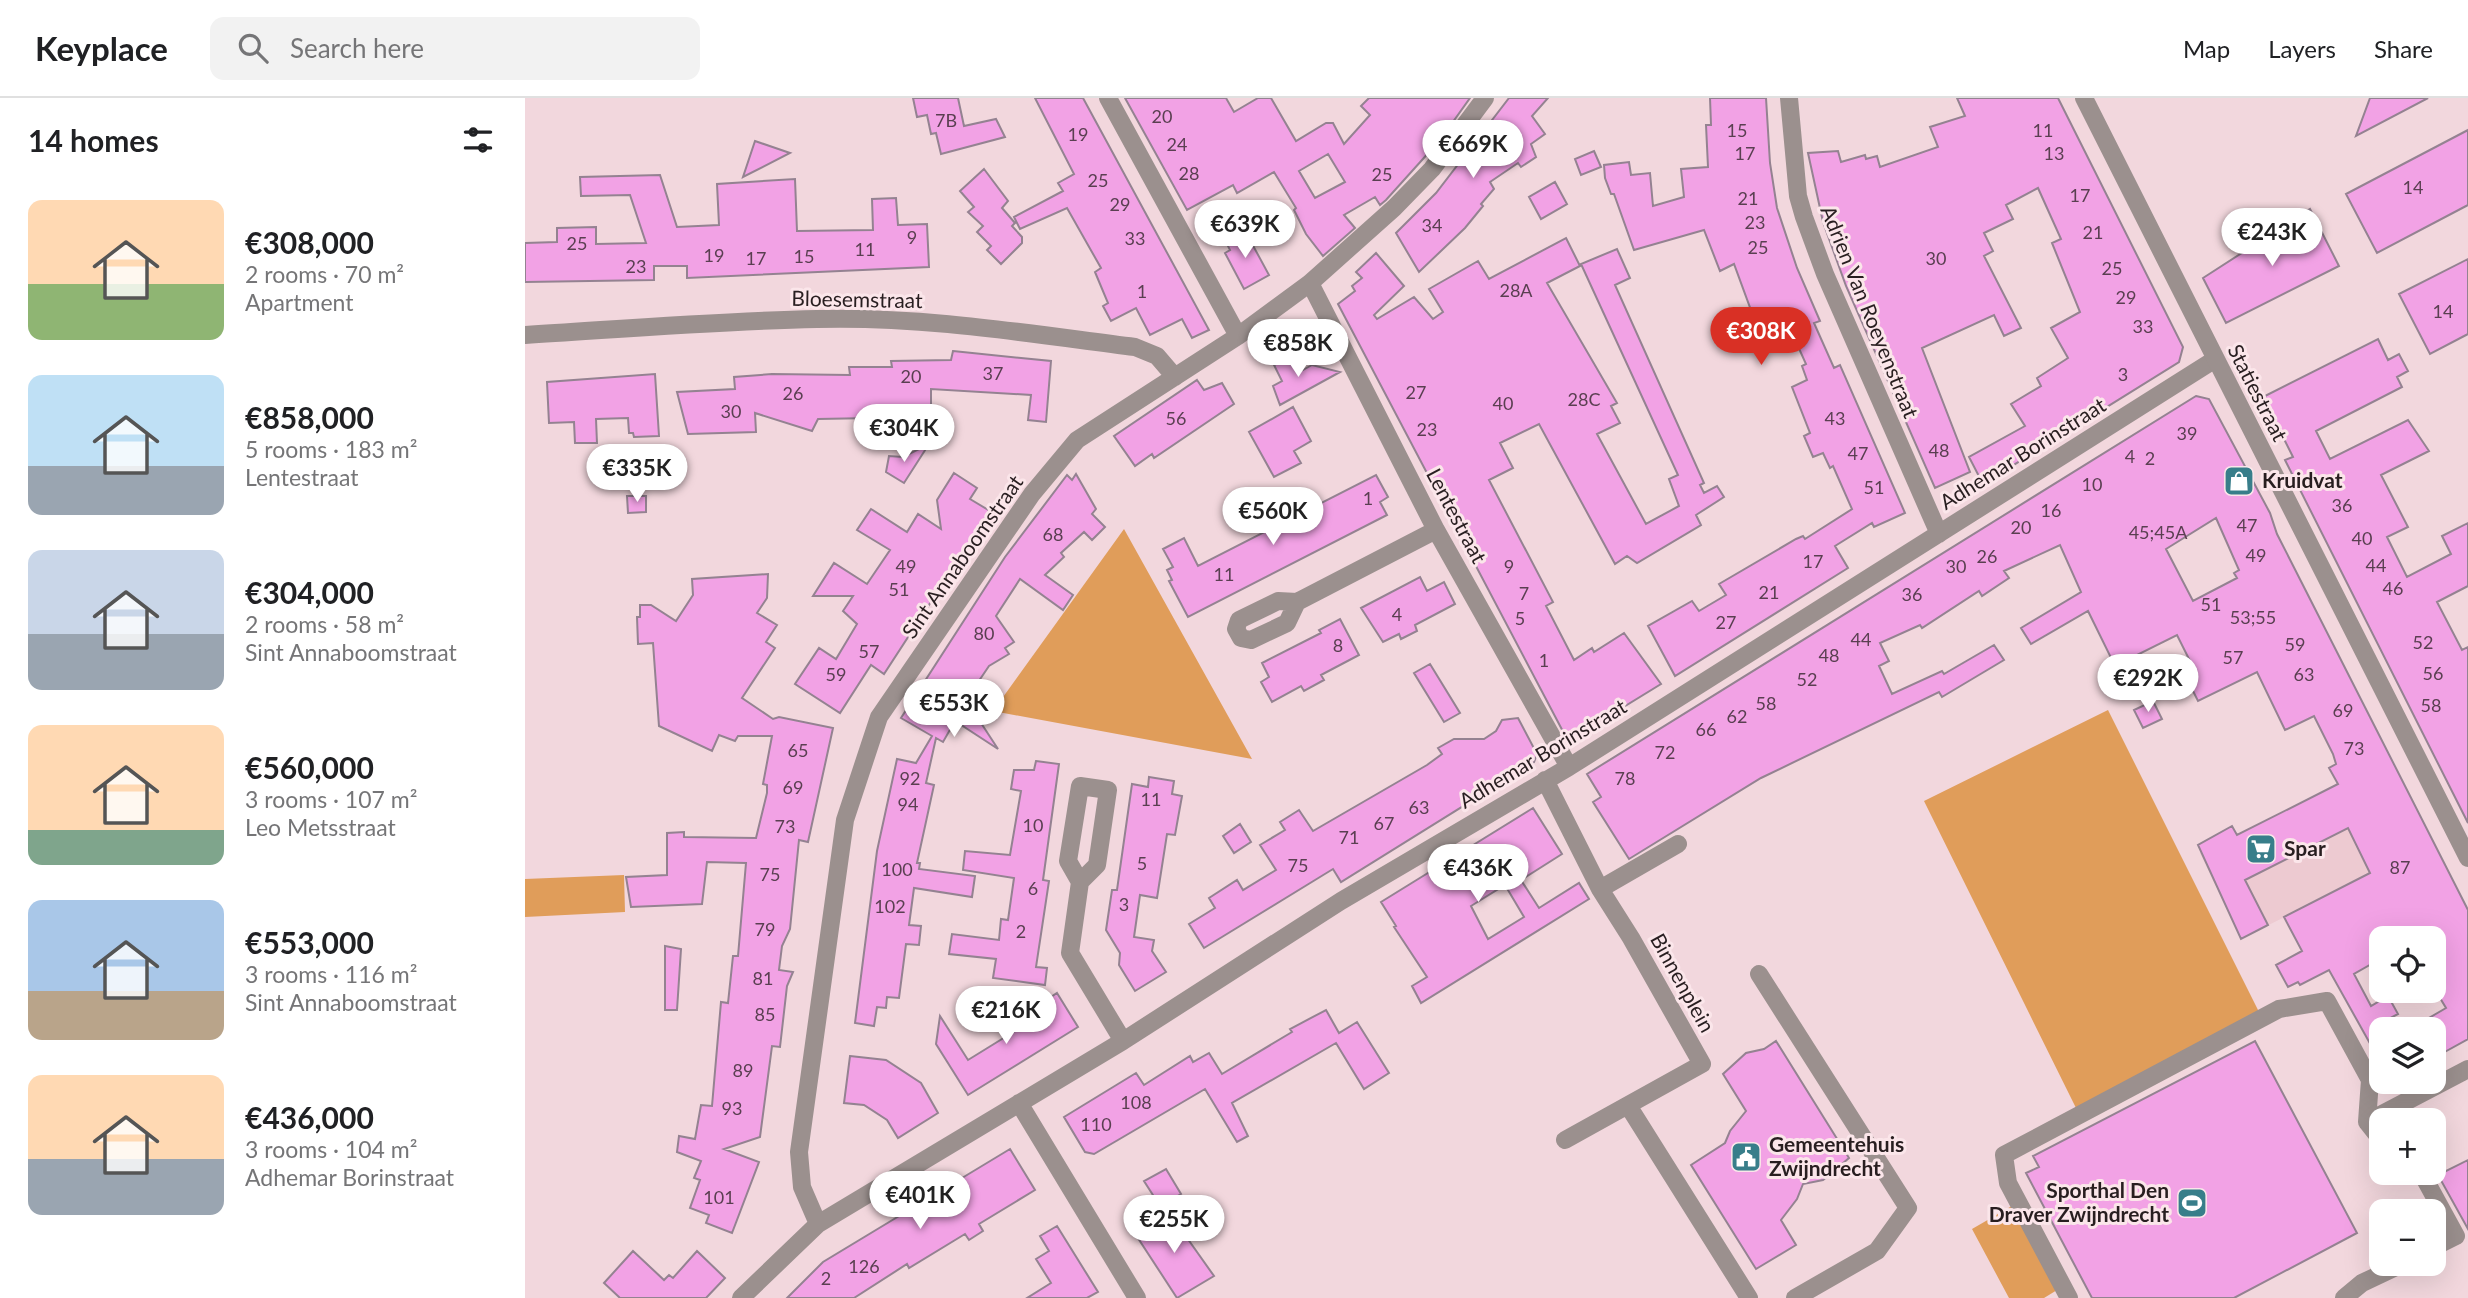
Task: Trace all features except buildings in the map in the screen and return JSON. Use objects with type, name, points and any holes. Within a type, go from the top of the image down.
[{"type":"street","points":[[1108,98],[1238,336]]},
{"type":"street","name":"Sint Annaboomstraat","points":[[818,1224],[802,1187],[799,1152],[845,820],[879,717],[1033,494],[1077,440],[1238,336],[1310,283],[1394,208],[1432,169],[1485,98]]},
{"type":"street","name":"Adrien Van Roeyenstraat","points":[[1789,98],[1798,196],[1804,217],[1825,274],[1939,534]]},
{"type":"street","name":"Statiestraat","points":[[2084,98],[2468,858]]},
{"type":"street","name":"Lentestraat","points":[[1310,283],[1436,530],[1569,767]]},
{"type":"street","name":"Bloesemstraat","points":[[525,335],[819,318],[886,321],[1135,346],[1157,356],[1175,377]]},
{"type":"street","name":"Adhemar Borinstraat","points":[[741,1298],[818,1224],[1123,1041],[1341,901],[1569,767],[2214,359]]},
{"type":"street","points":[[1297,602],[1436,530]]},
{"type":"street","name":"Binnenplein","points":[[1545,780],[1600,889],[1631,938],[1702,1064],[1629,1107]]},
{"type":"street","points":[[1080,882],[1068,861],[1080,786],[1108,790],[1097,865],[1080,882],[1070,953],[1123,1041]]},
{"type":"street","points":[[1600,889],[1678,844]]},
{"type":"street","points":[[1759,974],[1908,1208],[1877,1251],[1795,1298]]},
{"type":"street","points":[[2069,1298],[2008,1182],[2004,1155],[2279,1009],[2327,1001],[2370,1080],[2369,1124]]},
{"type":"street","points":[[2367,1122],[2468,1069]]},
{"type":"street","points":[[1019,1103],[1137,1298]]},
{"type":"street","points":[[1565,1140],[1602,1118],[1629,1107],[1749,1298]]},
{"type":"street","points":[[2446,1218],[2456,1237],[2446,1242]]},
{"type":"street","points":[[2344,1298],[2362,1283],[2377,1276]]},
{"type":"shaded area","points":[[1124,529],[1252,759],[993,711]]},
{"type":"shaded area","points":[[2108,710],[2261,1016],[2076,1108],[1924,801]]},
{"type":"shaded area","name":"Spar","points":[[2390,760],[2432,842],[2241,939],[2200,853]]},
{"type":"shaded area","points":[[624,875],[625,912],[525,917],[525,879]]},
{"type":"shaded area","points":[[2017,1203],[2062,1287],[2044,1298],[2009,1298],[1972,1229]]},
{"type":"place","name":"Kruidvat","points":[[2239,481]]},
{"type":"place","name":"Spar","points":[[2261,849]]},
{"type":"place","name":"Gemeentehuis Zwijndrecht","points":[[1746,1157]]},
{"type":"place","name":"Sporthal Den Draver Zwijndrecht","points":[[2192,1203]]}]
